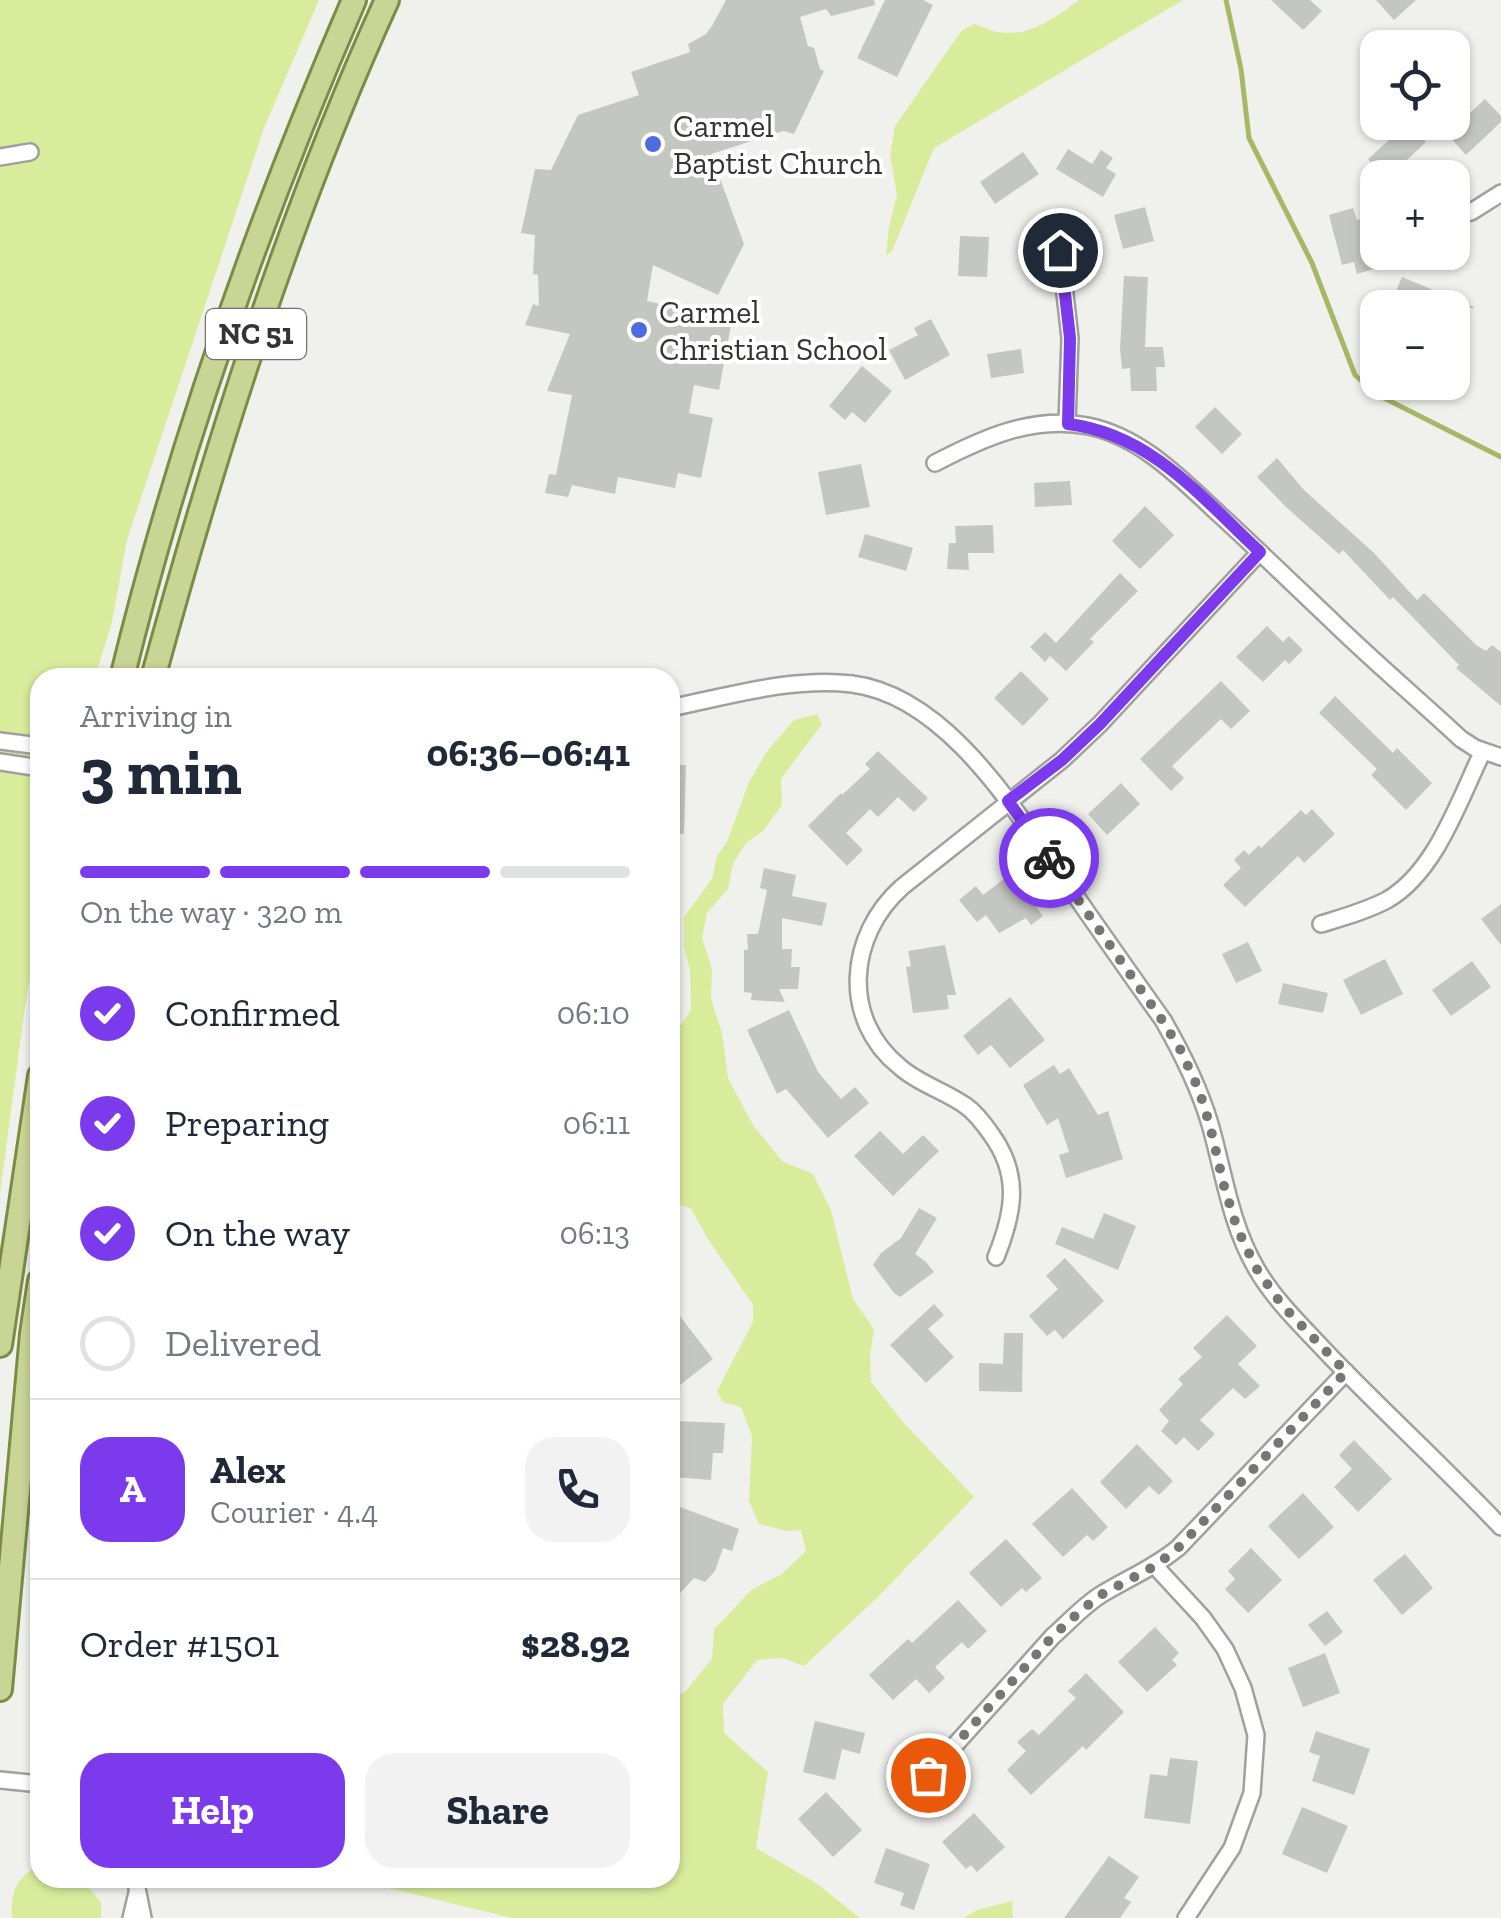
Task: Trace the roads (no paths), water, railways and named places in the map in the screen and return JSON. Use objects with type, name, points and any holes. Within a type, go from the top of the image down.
[{"type":"main road","name":"NC 51","points":[[125,668],[154,556],[231,310],[300,124],[354,0]]},
{"type":"main road","name":"NC 51","points":[[157,668],[189,548],[260,320],[387,0]]},
{"type":"main road","points":[[0,1346],[30,1144]]},
{"type":"main road","points":[[0,1689],[30,1356]]},
{"type":"street","points":[[0,157],[30,152]]},
{"type":"street","points":[[1470,212],[1501,193]]},
{"type":"street","points":[[1060,250],[1070,338],[1068,424]]},
{"type":"street","points":[[935,463],[1005,431],[1038,425],[1068,424],[1124,438],[1154,456],[1461,739],[1501,757]]},
{"type":"street","points":[[996,1256],[1010,1214],[1009,1164],[967,1106],[900,1067],[876,1042],[862,1009],[858,970],[870,926],[890,898],[1062,760],[1100,724],[1260,552]]},
{"type":"street","points":[[680,706],[796,684],[856,684],[887,693],[916,708],[941,728],[1008,801],[1180,1049],[1199,1090],[1237,1228],[1256,1268],[1282,1305],[1501,1527]]},
{"type":"street","points":[[0,740],[30,744]]},
{"type":"street","points":[[1321,924],[1388,899],[1420,871],[1443,835],[1482,751]]},
{"type":"street","points":[[0,762],[30,766]]},
{"type":"street","points":[[928,1775],[1053,1636],[1099,1596],[1155,1566],[1178,1548],[1346,1372]]},
{"type":"street","points":[[1155,1566],[1203,1618],[1225,1650],[1244,1688],[1256,1734],[1252,1793],[1232,1848],[1186,1918]]},
{"type":"street","points":[[0,1780],[30,1783]]},
{"type":"street","points":[[130,1918],[136,1888]]},
{"type":"street","points":[[136,1888],[143,1918]]},
{"type":"waterway","points":[[1226,0],[1241,69],[1249,138],[1312,263],[1355,375],[1376,394],[1501,457]]},
{"type":"place","name":"Carmel Baptist Church","points":[[653,144]]},
{"type":"place","name":"Carmel Christian School","points":[[639,330]]}]
